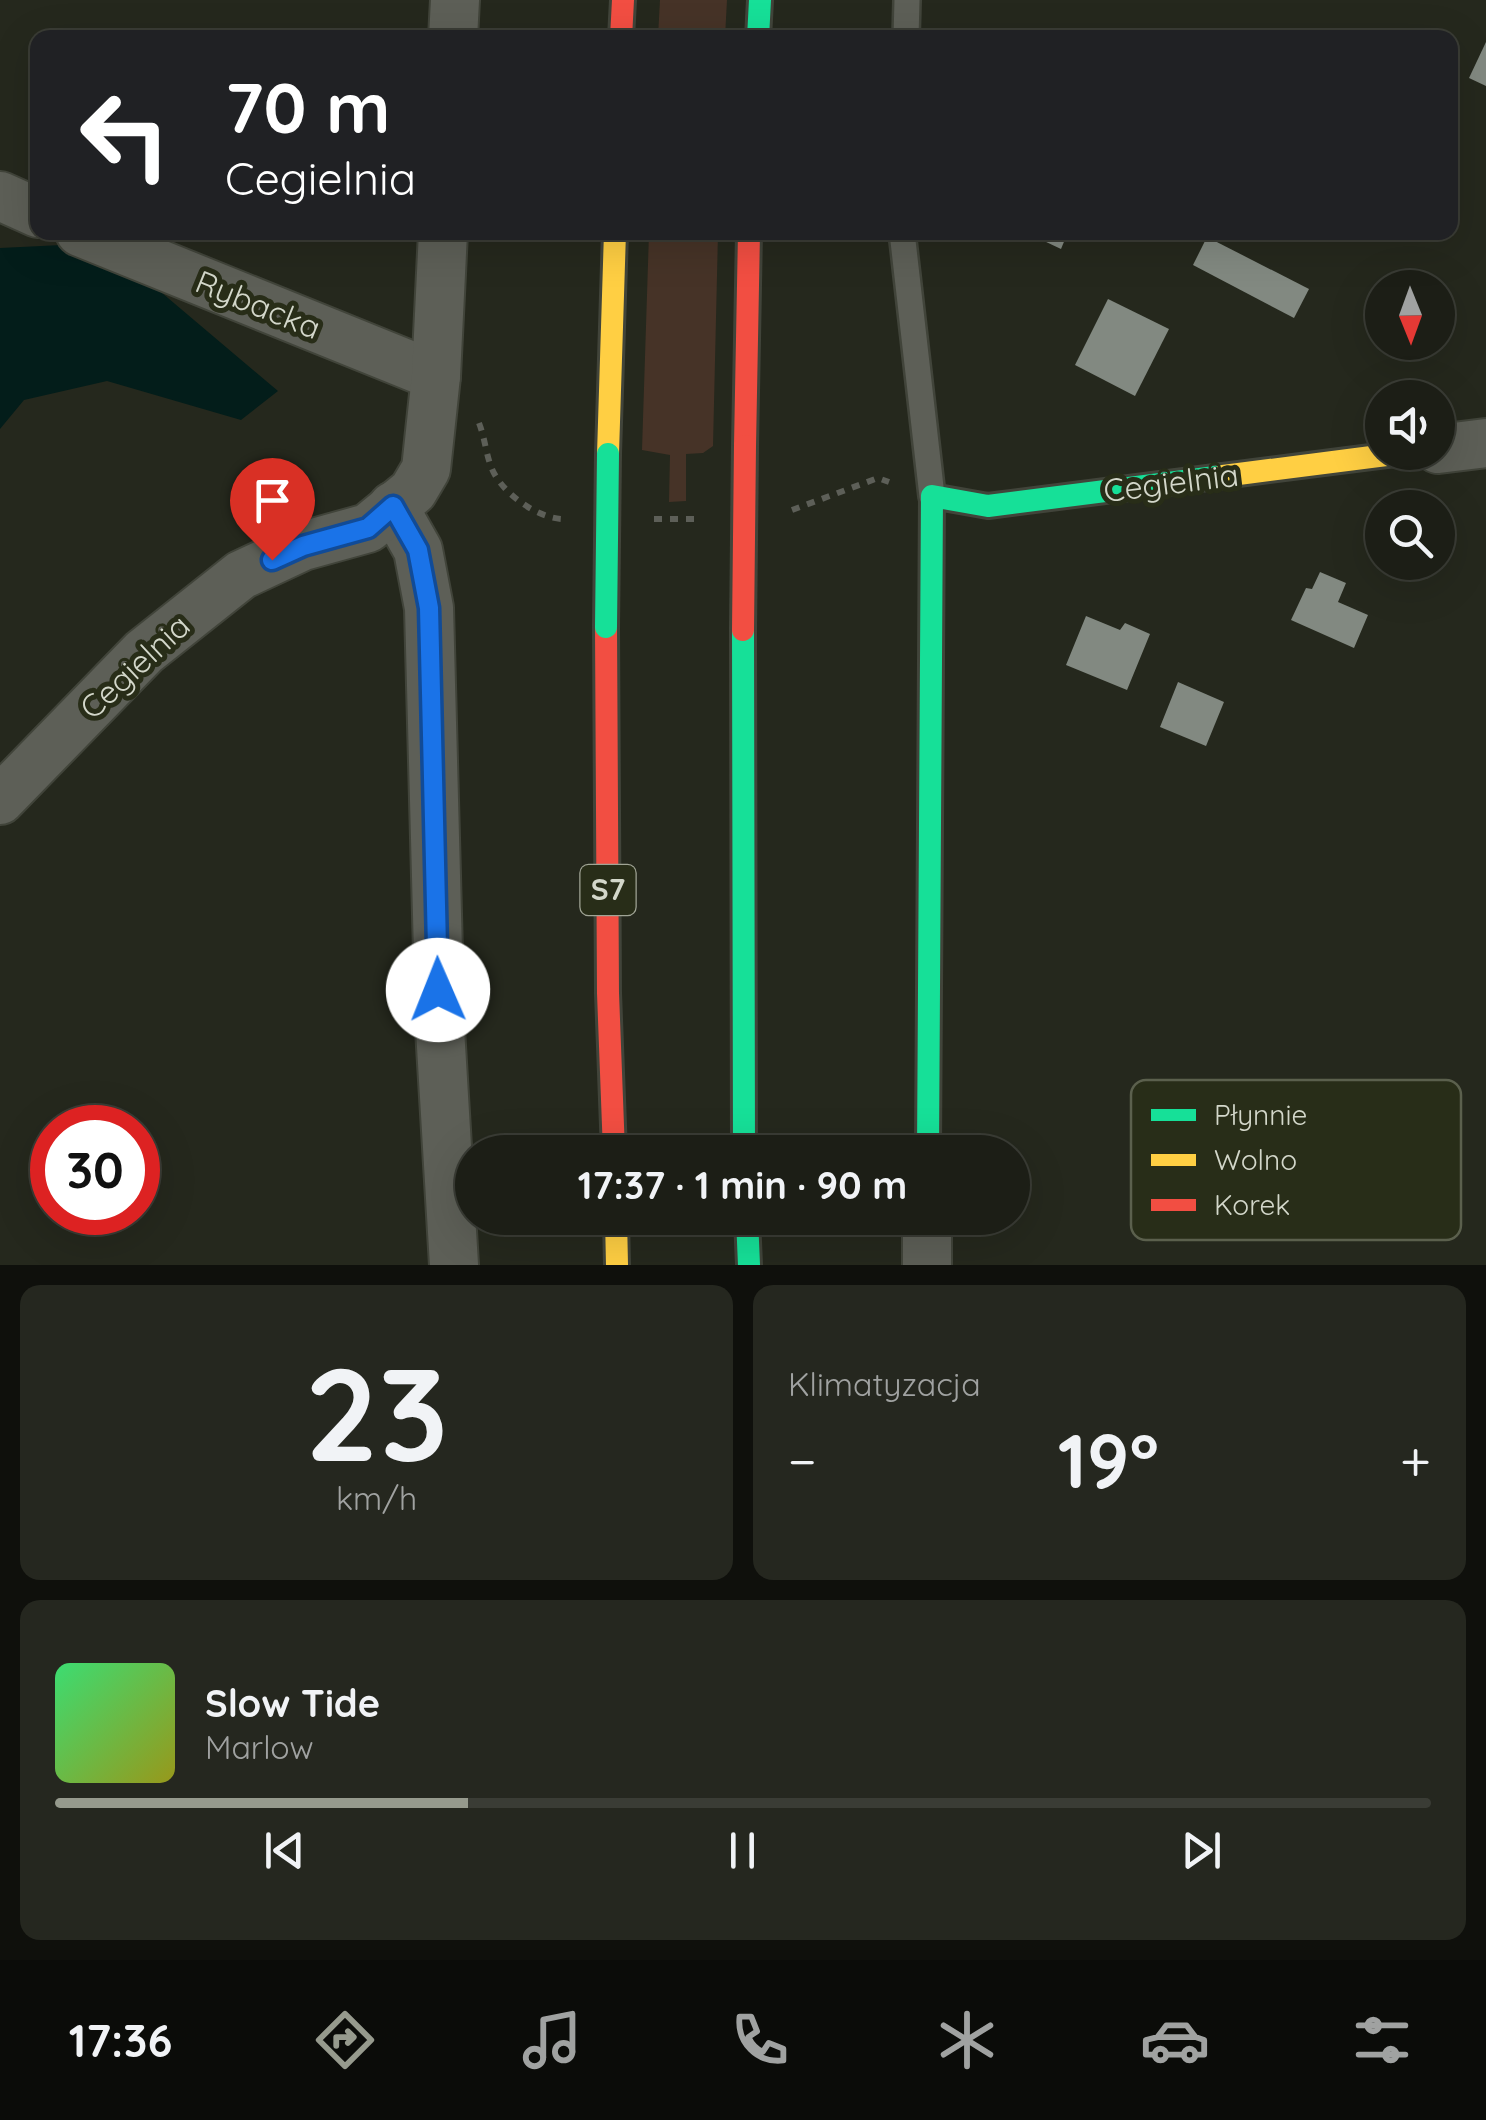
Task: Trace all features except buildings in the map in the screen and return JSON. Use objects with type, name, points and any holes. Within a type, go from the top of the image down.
[{"type":"main road","points":[[622,30],[623,0]]},
{"type":"main road","points":[[758,30],[760,0]]},
{"type":"main road","name":"S7","points":[[613,1135],[608,993],[606,627],[615,240]]},
{"type":"main road","points":[[744,1135],[743,630],[749,240]]},
{"type":"main road","name":"Cegielnia","points":[[932,496],[988,506],[1365,458]]},
{"type":"main road","points":[[928,1135],[932,496]]},
{"type":"main road","points":[[616,1235],[617,1265]]},
{"type":"main road","points":[[748,1235],[749,1265]]},
{"type":"street","points":[[453,30],[455,0]]},
{"type":"street","points":[[0,196],[30,209]]},
{"type":"street","name":"Rybacka","points":[[100,240],[436,376]]},
{"type":"street","name":"Cegielnia","points":[[0,800],[144,652],[241,575],[303,546],[368,528],[413,490],[426,469],[444,240]]},
{"type":"street","points":[[1455,447],[1486,443]]},
{"type":"street","points":[[393,506],[418,550],[429,608],[440,1029],[454,1265]]},
{"type":"street","points":[[927,1235],[927,1265]]},
{"type":"lane","points":[[906,30],[907,0]]},
{"type":"lane","points":[[903,240],[932,496]]},
{"type":"shaded area","points":[[660,0],[727,0],[725,30],[658,30]]},
{"type":"shaded area","points":[[649,240],[718,240],[713,446],[703,453],[686,454],[686,501],[669,502],[670,455],[642,450]]},
{"type":"water","points":[[103,243],[278,391],[241,420],[107,381],[24,400],[0,429],[0,248]]},
{"type":"traffic: fast","points":[[758,30],[760,0]]},
{"type":"traffic: fast","points":[[606,627],[608,454]]},
{"type":"traffic: fast","points":[[928,1135],[932,496],[988,506],[1223,476]]},
{"type":"traffic: fast","points":[[743,630],[744,1135]]},
{"type":"traffic: fast","points":[[748,1235],[749,1265]]},
{"type":"traffic: slow","points":[[608,454],[615,240]]},
{"type":"traffic: slow","points":[[1223,476],[1365,458]]},
{"type":"traffic: slow","points":[[616,1235],[617,1265]]},
{"type":"traffic: jam","points":[[621,30],[623,0]]},
{"type":"traffic: jam","points":[[745,446],[749,240]]},
{"type":"traffic: jam","points":[[743,630],[745,446]]},
{"type":"traffic: jam","points":[[606,627],[608,993],[613,1135]]},
{"type":"route","points":[[272,560],[303,546],[368,528],[393,506],[418,550],[429,608],[438,990]]}]
